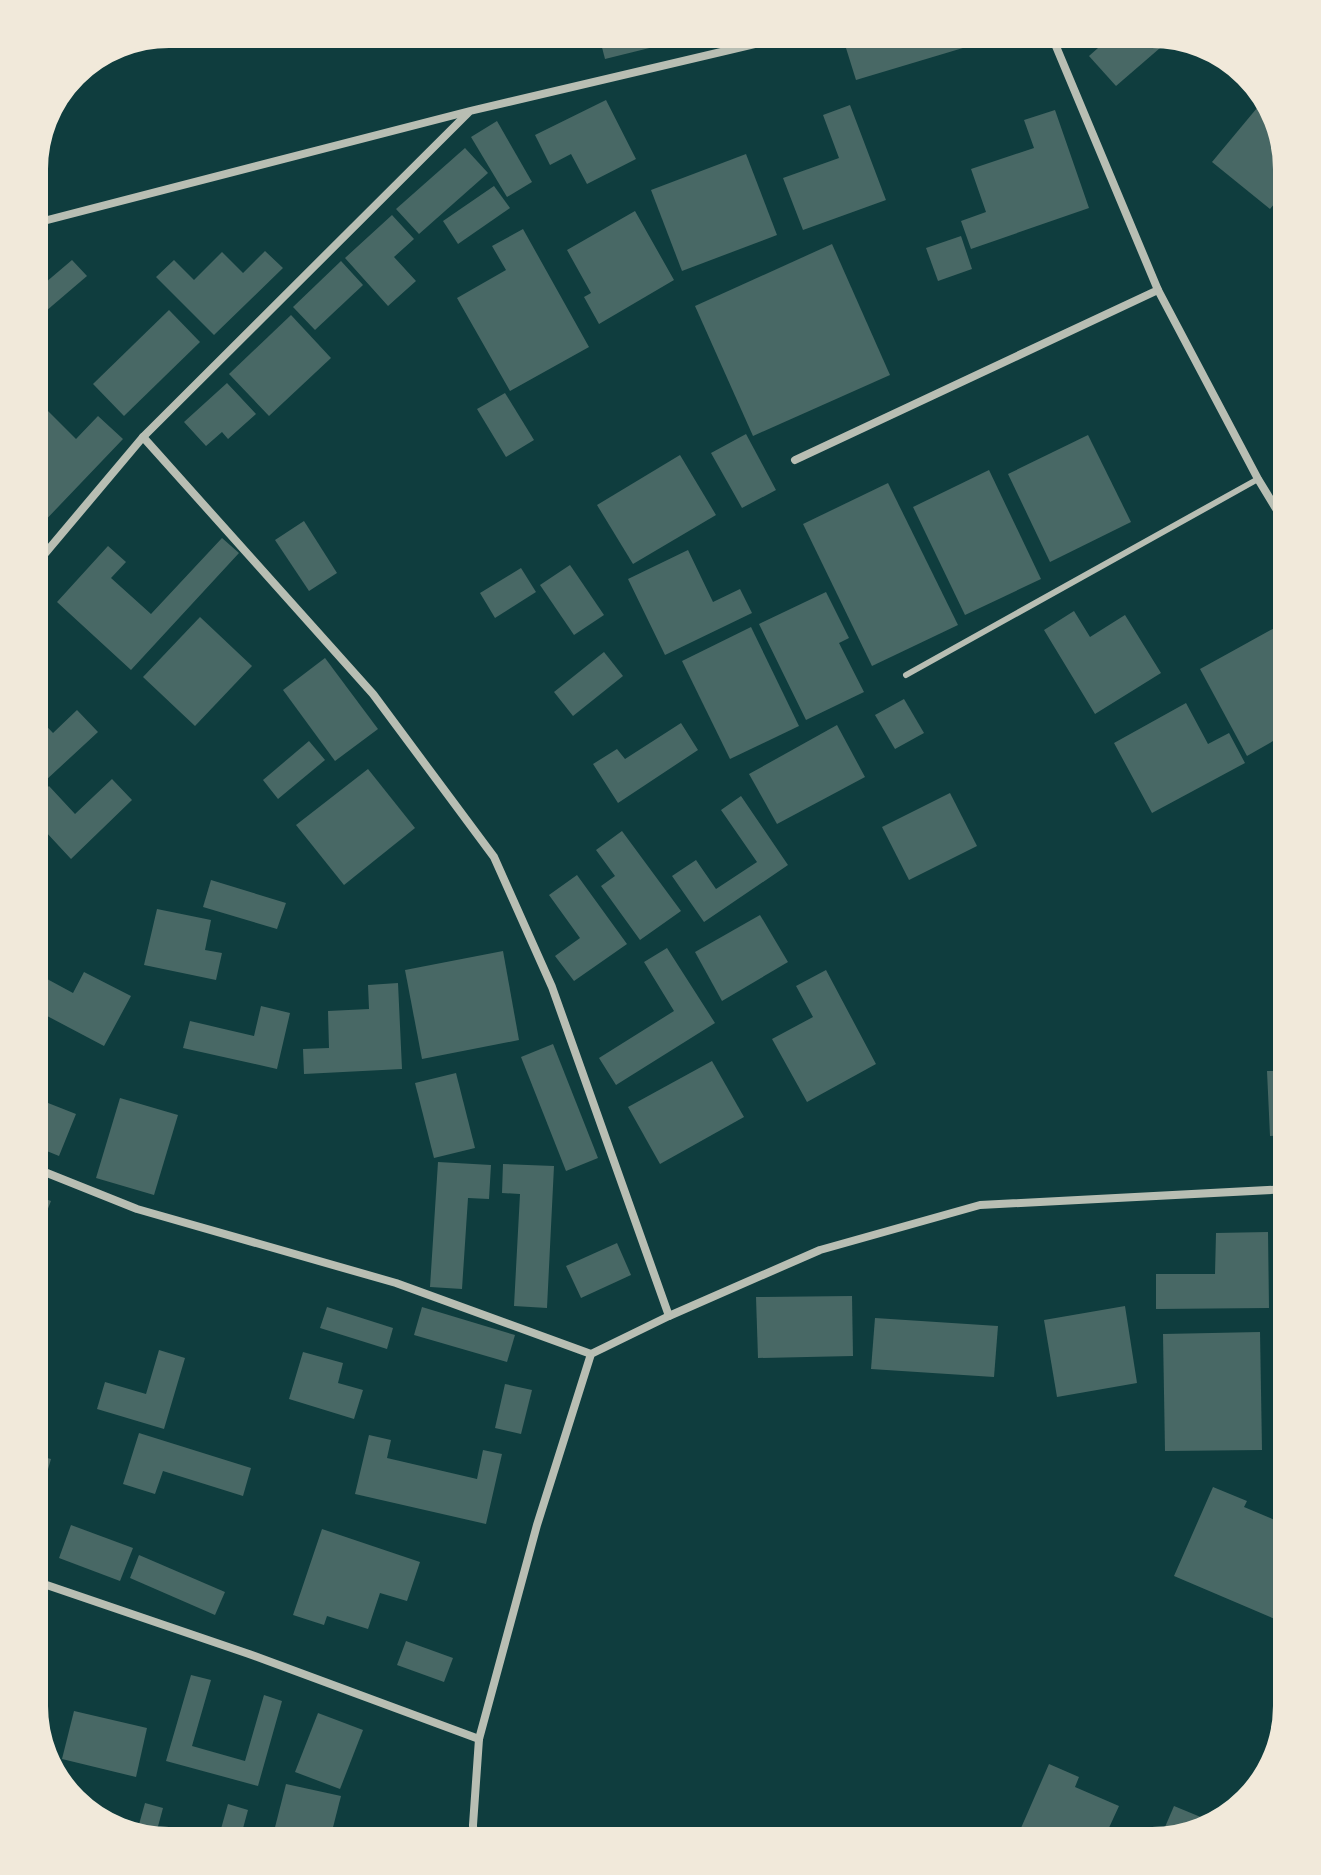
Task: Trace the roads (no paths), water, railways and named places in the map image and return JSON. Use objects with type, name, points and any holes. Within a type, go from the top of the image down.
[{"type":"street","points":[[46,220],[470,111],[746,46]]},
{"type":"street","points":[[1056,46],[1158,290],[1275,507]]},
{"type":"street","points":[[46,552],[143,437],[470,111]]},
{"type":"street","points":[[795,460],[1158,290]]},
{"type":"street","points":[[143,437],[373,694],[494,857],[552,987],[669,1316]]},
{"type":"street","points":[[46,1173],[137,1209],[396,1283],[591,1354],[820,1250],[980,1205],[1275,1190]]},
{"type":"street","points":[[473,1829],[479,1739],[537,1525],[591,1354]]},
{"type":"street","points":[[46,1585],[249,1654],[479,1739]]},
{"type":"lane","points":[[906,675],[1258,479]]}]
